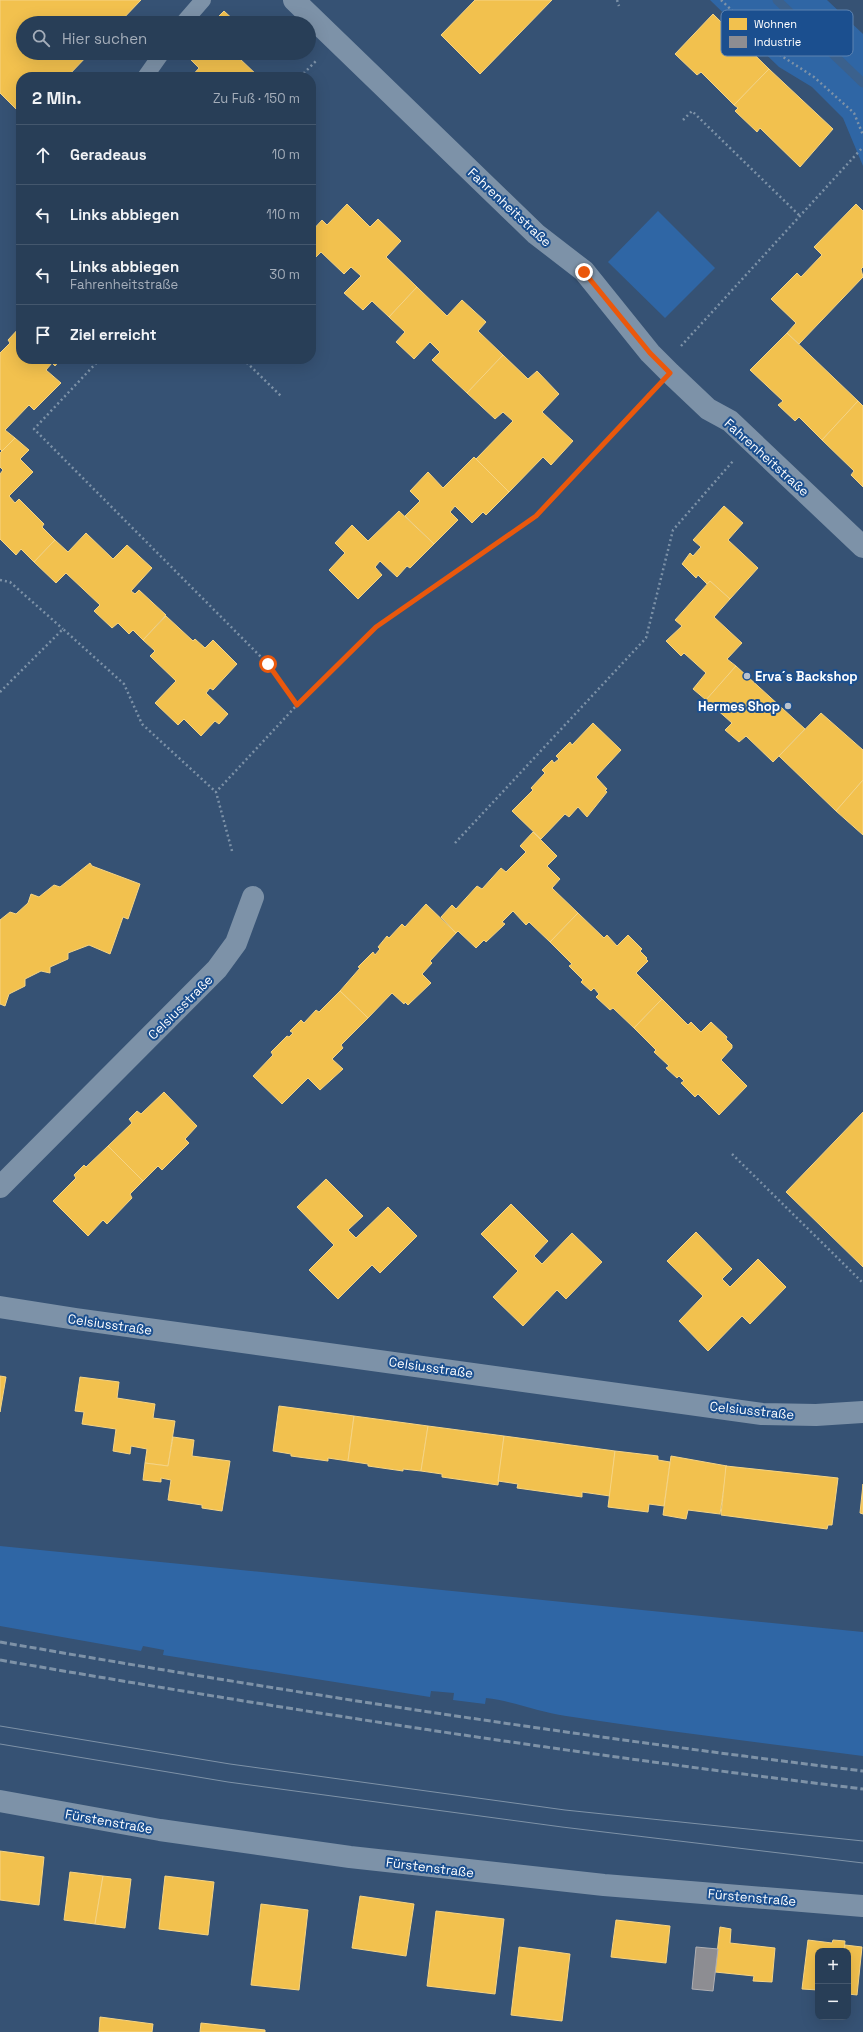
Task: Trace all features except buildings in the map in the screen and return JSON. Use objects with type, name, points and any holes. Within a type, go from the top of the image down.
[{"type":"street","name":"Fahrenheitstraße","points":[[294,0],[311,16]]},
{"type":"street","name":"Fahrenheitstraße","points":[[316,21],[536,234],[584,272],[650,353],[708,409],[730,421],[863,546]]},
{"type":"street","name":"Celsiusstraße","points":[[0,1187],[217,969],[236,943],[253,897]]},
{"type":"street","name":"Celsiusstraße","points":[[0,1307],[76,1319],[762,1414],[816,1415],[863,1412]]},
{"type":"street","name":"Fürstenstraße","points":[[0,1801],[160,1830],[350,1857],[596,1885],[863,1906]]},
{"type":"lane","points":[[189,16],[203,0]]},
{"type":"lane","points":[[149,72],[157,60]]},
{"type":"path","points":[[617,0],[619,6]]},
{"type":"path","points":[[721,0],[731,10]]},
{"type":"path","points":[[782,56],[814,76],[854,113],[863,135]]},
{"type":"path","points":[[305,72],[318,58]]},
{"type":"path","points":[[683,120],[692,110],[800,216]]},
{"type":"path","points":[[216,792],[297,705],[376,627],[536,516],[667,369],[800,216],[863,147]]},
{"type":"path","points":[[95,364],[34,429],[268,664],[297,705]]},
{"type":"path","points":[[248,364],[282,397]]},
{"type":"path","points":[[454,843],[646,638],[674,530],[735,459]]},
{"type":"path","points":[[0,580],[10,582],[124,684],[142,724],[216,792],[232,852]]},
{"type":"path","points":[[0,692],[63,629]]},
{"type":"path","points":[[732,1154],[863,1283]]},
{"type":"shaded area","points":[[710,0],[827,0],[838,10],[721,10]]},
{"type":"shaded area","points":[[853,25],[863,34],[863,166],[843,118],[812,87],[779,67],[768,56],[853,56]]},
{"type":"shaded area","points":[[658,211],[715,268],[665,318],[608,262]]},
{"type":"shaded area","points":[[0,1546],[863,1632],[863,1756],[566,1716],[486,1698],[485,1704],[453,1700],[454,1693],[431,1691],[430,1697],[163,1655],[164,1650],[143,1646],[141,1651],[0,1626]]},
{"type":"waterway","points":[[777,0],[787,10]]},
{"type":"waterway","points":[[835,56],[863,83]]},
{"type":"tram line","points":[[0,1726],[230,1764],[565,1810],[863,1841]]},
{"type":"tram line","points":[[0,1744],[228,1782],[562,1827],[863,1863]]},
{"type":"railway","points":[[0,1642],[323,1696],[430,1712],[646,1743],[863,1771]]},
{"type":"railway","points":[[0,1660],[323,1714],[539,1746],[863,1789]]},
{"type":"place","name":"Erva´s Backshop","points":[[747,676]]},
{"type":"place","name":"Hermes Shop","points":[[788,706]]},
{"type":"route","points":[[268,664],[297,705],[376,627],[536,516],[670,373],[650,353],[584,272]]}]
